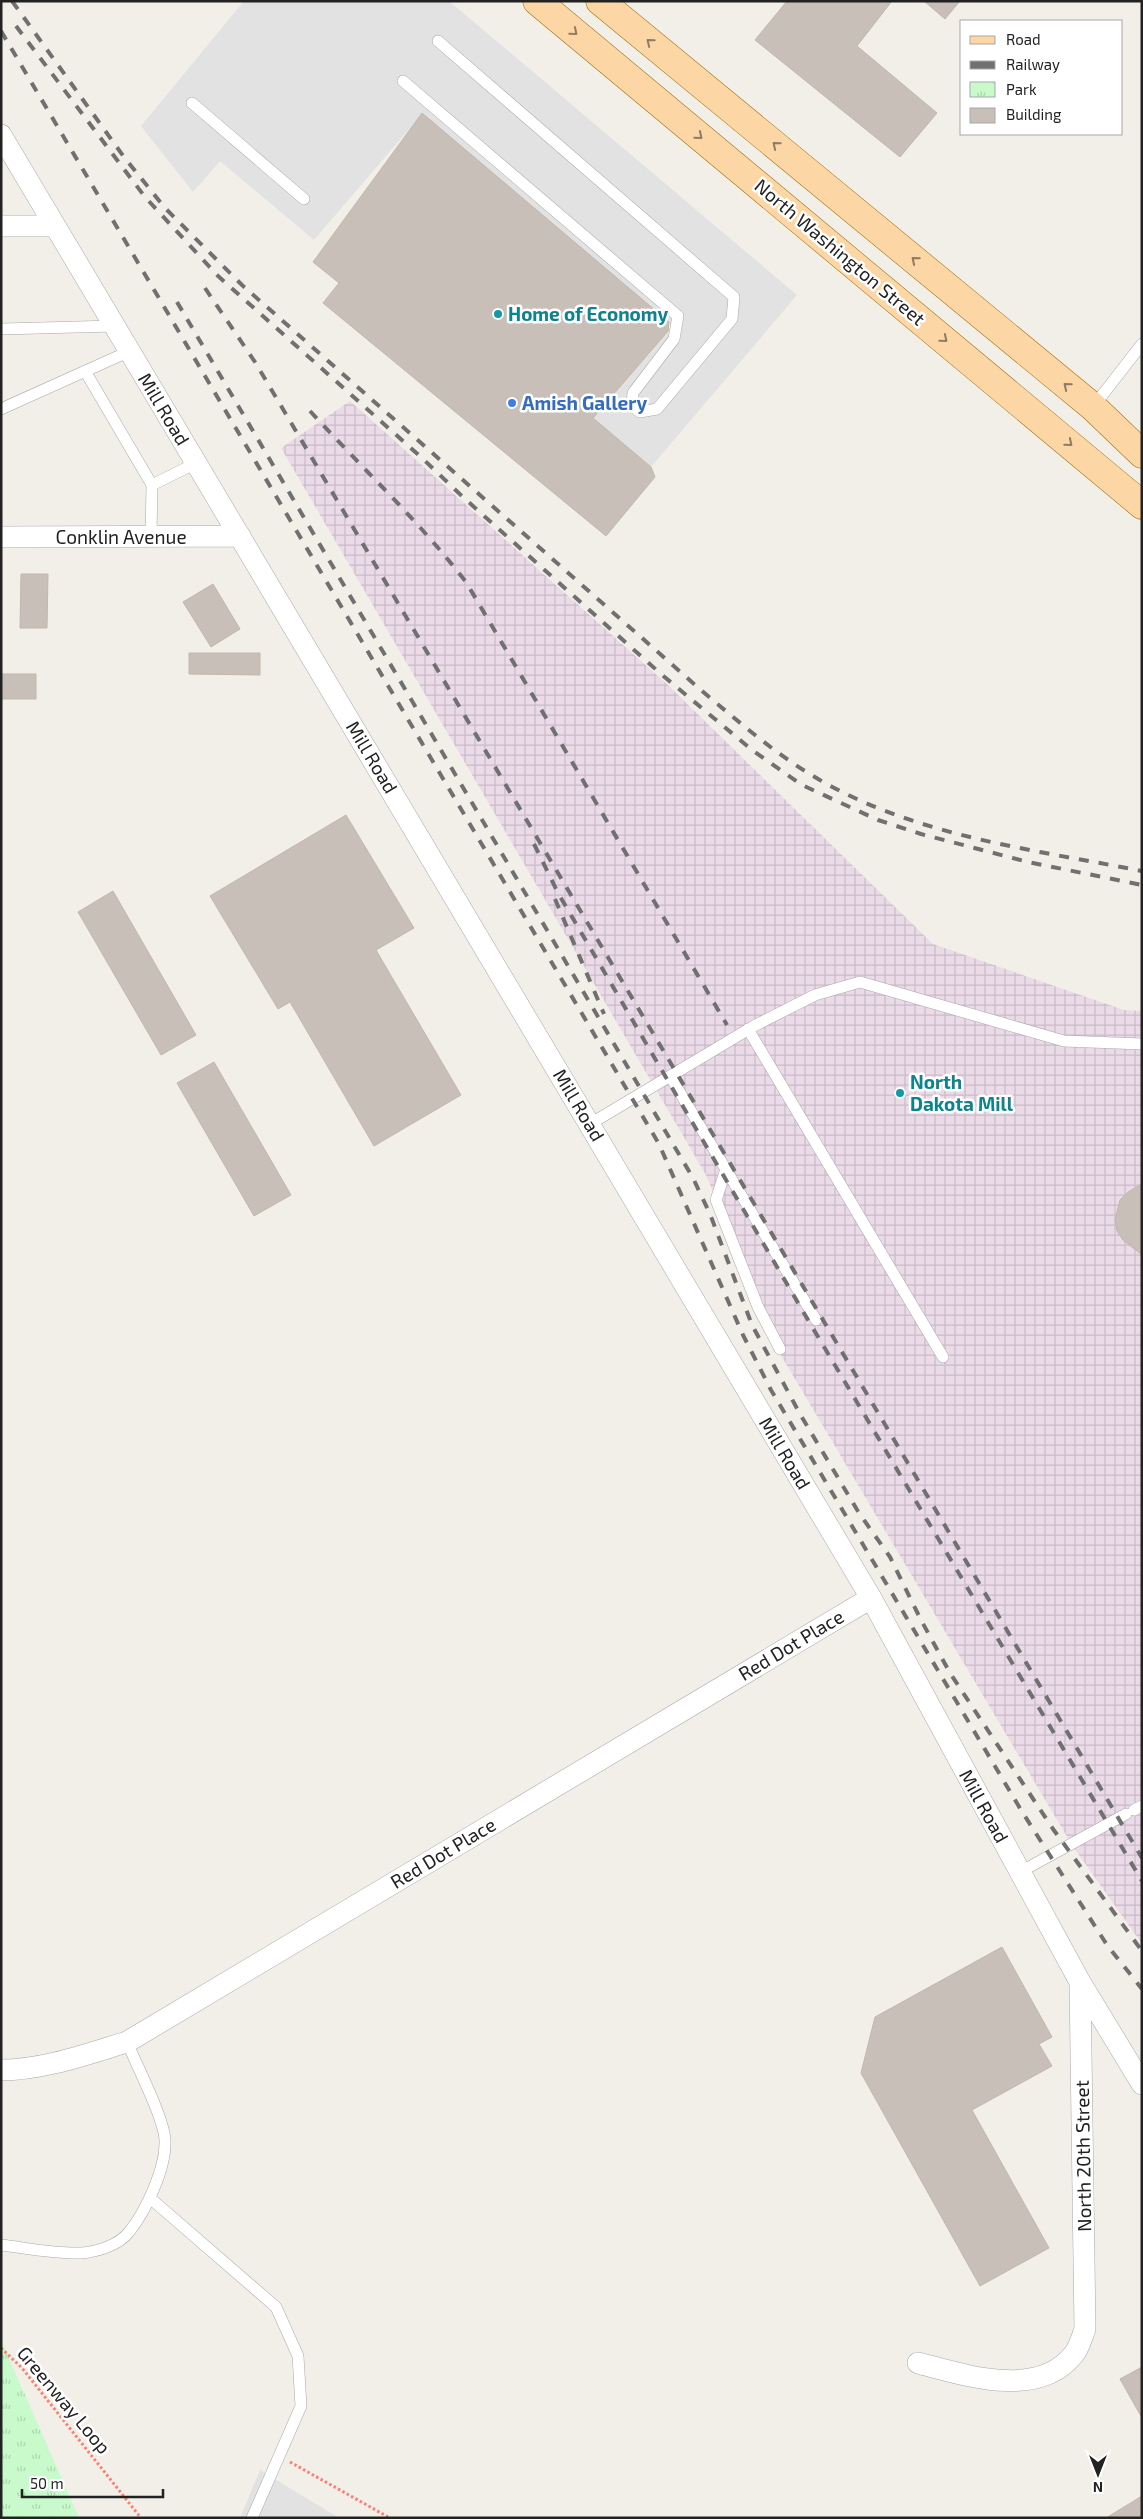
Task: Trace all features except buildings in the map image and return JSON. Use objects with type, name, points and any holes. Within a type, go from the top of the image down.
[{"type":"main road","name":"North Washington Street","points":[[537,1],[1142,505]]},
{"type":"main road","points":[[600,1],[1093,407],[1142,454]]},
{"type":"main road","points":[[671,113],[699,81]]},
{"type":"main road","points":[[786,208],[813,176]]},
{"type":"main road","points":[[915,315],[941,282]]},
{"type":"street","name":"Mill Road","points":[[1,135],[871,1598],[1080,1982],[1142,2084]]},
{"type":"street","points":[[1,226],[55,226]]},
{"type":"street","name":"Conklin Avenue","points":[[1,537],[240,536]]},
{"type":"street","name":"Red Dot Place","points":[[1,2070],[17,2070],[81,2056],[127,2042],[871,1598]]},
{"type":"street","name":"North 20th Street","points":[[918,2363],[962,2374],[999,2380],[1031,2379],[1058,2369],[1075,2353],[1085,2330],[1080,1982]]},
{"type":"lane","points":[[404,81],[678,316],[674,339],[633,393],[632,406],[640,412],[657,409],[732,319],[734,297],[438,41]]},
{"type":"lane","points":[[192,103],[304,199]]},
{"type":"lane","points":[[1,329],[115,326]]},
{"type":"lane","points":[[1093,407],[1142,344]]},
{"type":"lane","points":[[1,409],[130,351]]},
{"type":"lane","points":[[85,371],[152,485],[151,536]]},
{"type":"lane","points":[[152,485],[196,463]]},
{"type":"lane","points":[[590,1124],[748,1029],[815,995],[860,982],[1064,1041],[1142,1044]]},
{"type":"lane","points":[[748,1029],[943,1357]]},
{"type":"lane","points":[[670,1076],[816,1320]]},
{"type":"lane","points":[[726,1169],[716,1200],[758,1307],[780,1349]]},
{"type":"lane","points":[[1020,1872],[1134,1810]]},
{"type":"lane","points":[[1,2245],[81,2253],[108,2247],[128,2233],[150,2198],[166,2140],[162,2123],[127,2042]]},
{"type":"lane","points":[[150,2198],[276,2306],[298,2356],[301,2406],[252,2518]]},
{"type":"path","name":"Greenway Loop","points":[[1,2348],[22,2368],[141,2518]]},
{"type":"path","points":[[290,2461],[390,2518]]},
{"type":"shaded area","points":[[244,1],[449,1],[797,295],[651,467],[593,418],[672,325],[422,114],[314,240],[220,161],[193,192],[141,126]]},
{"type":"shaded area","name":"North Dakota Mill","points":[[350,401],[669,686],[933,944],[1124,1010],[1142,1011],[1142,1944],[1072,1845],[779,1352],[706,1175],[281,448]]},
{"type":"shaded area","points":[[260,2470],[339,2518],[240,2518]]},
{"type":"green space","points":[[1,2340],[79,2518],[1,2518]]},
{"type":"railway","points":[[12,1],[124,157],[165,208],[242,285],[742,725],[813,776],[851,796],[891,813],[973,838],[1142,871]]},
{"type":"railway","points":[[16,26],[145,197],[218,276],[661,674],[752,750],[802,785],[878,820],[921,834],[1028,862],[1142,885]]},
{"type":"railway","points":[[1,31],[659,1144],[743,1335],[771,1390],[1021,1810],[1107,1945],[1142,1989]]},
{"type":"railway","points":[[205,288],[255,362],[1142,1858]]},
{"type":"railway","points":[[177,302],[693,1178],[710,1214],[752,1325],[800,1414],[859,1513],[890,1557],[950,1673],[1053,1829],[1142,1951]]},
{"type":"railway","points":[[310,411],[410,516],[466,582],[727,1025]]},
{"type":"railway","points":[[534,844],[558,893],[811,1325],[1142,1881]]},
{"type":"railway","points":[[555,899],[604,1014]]},
{"type":"place","name":"Home of Economy","points":[[498,314]]},
{"type":"place","name":"Amish Gallery","points":[[512,403]]},
{"type":"place","name":"North Dakota Mill","points":[[900,1093]]}]
